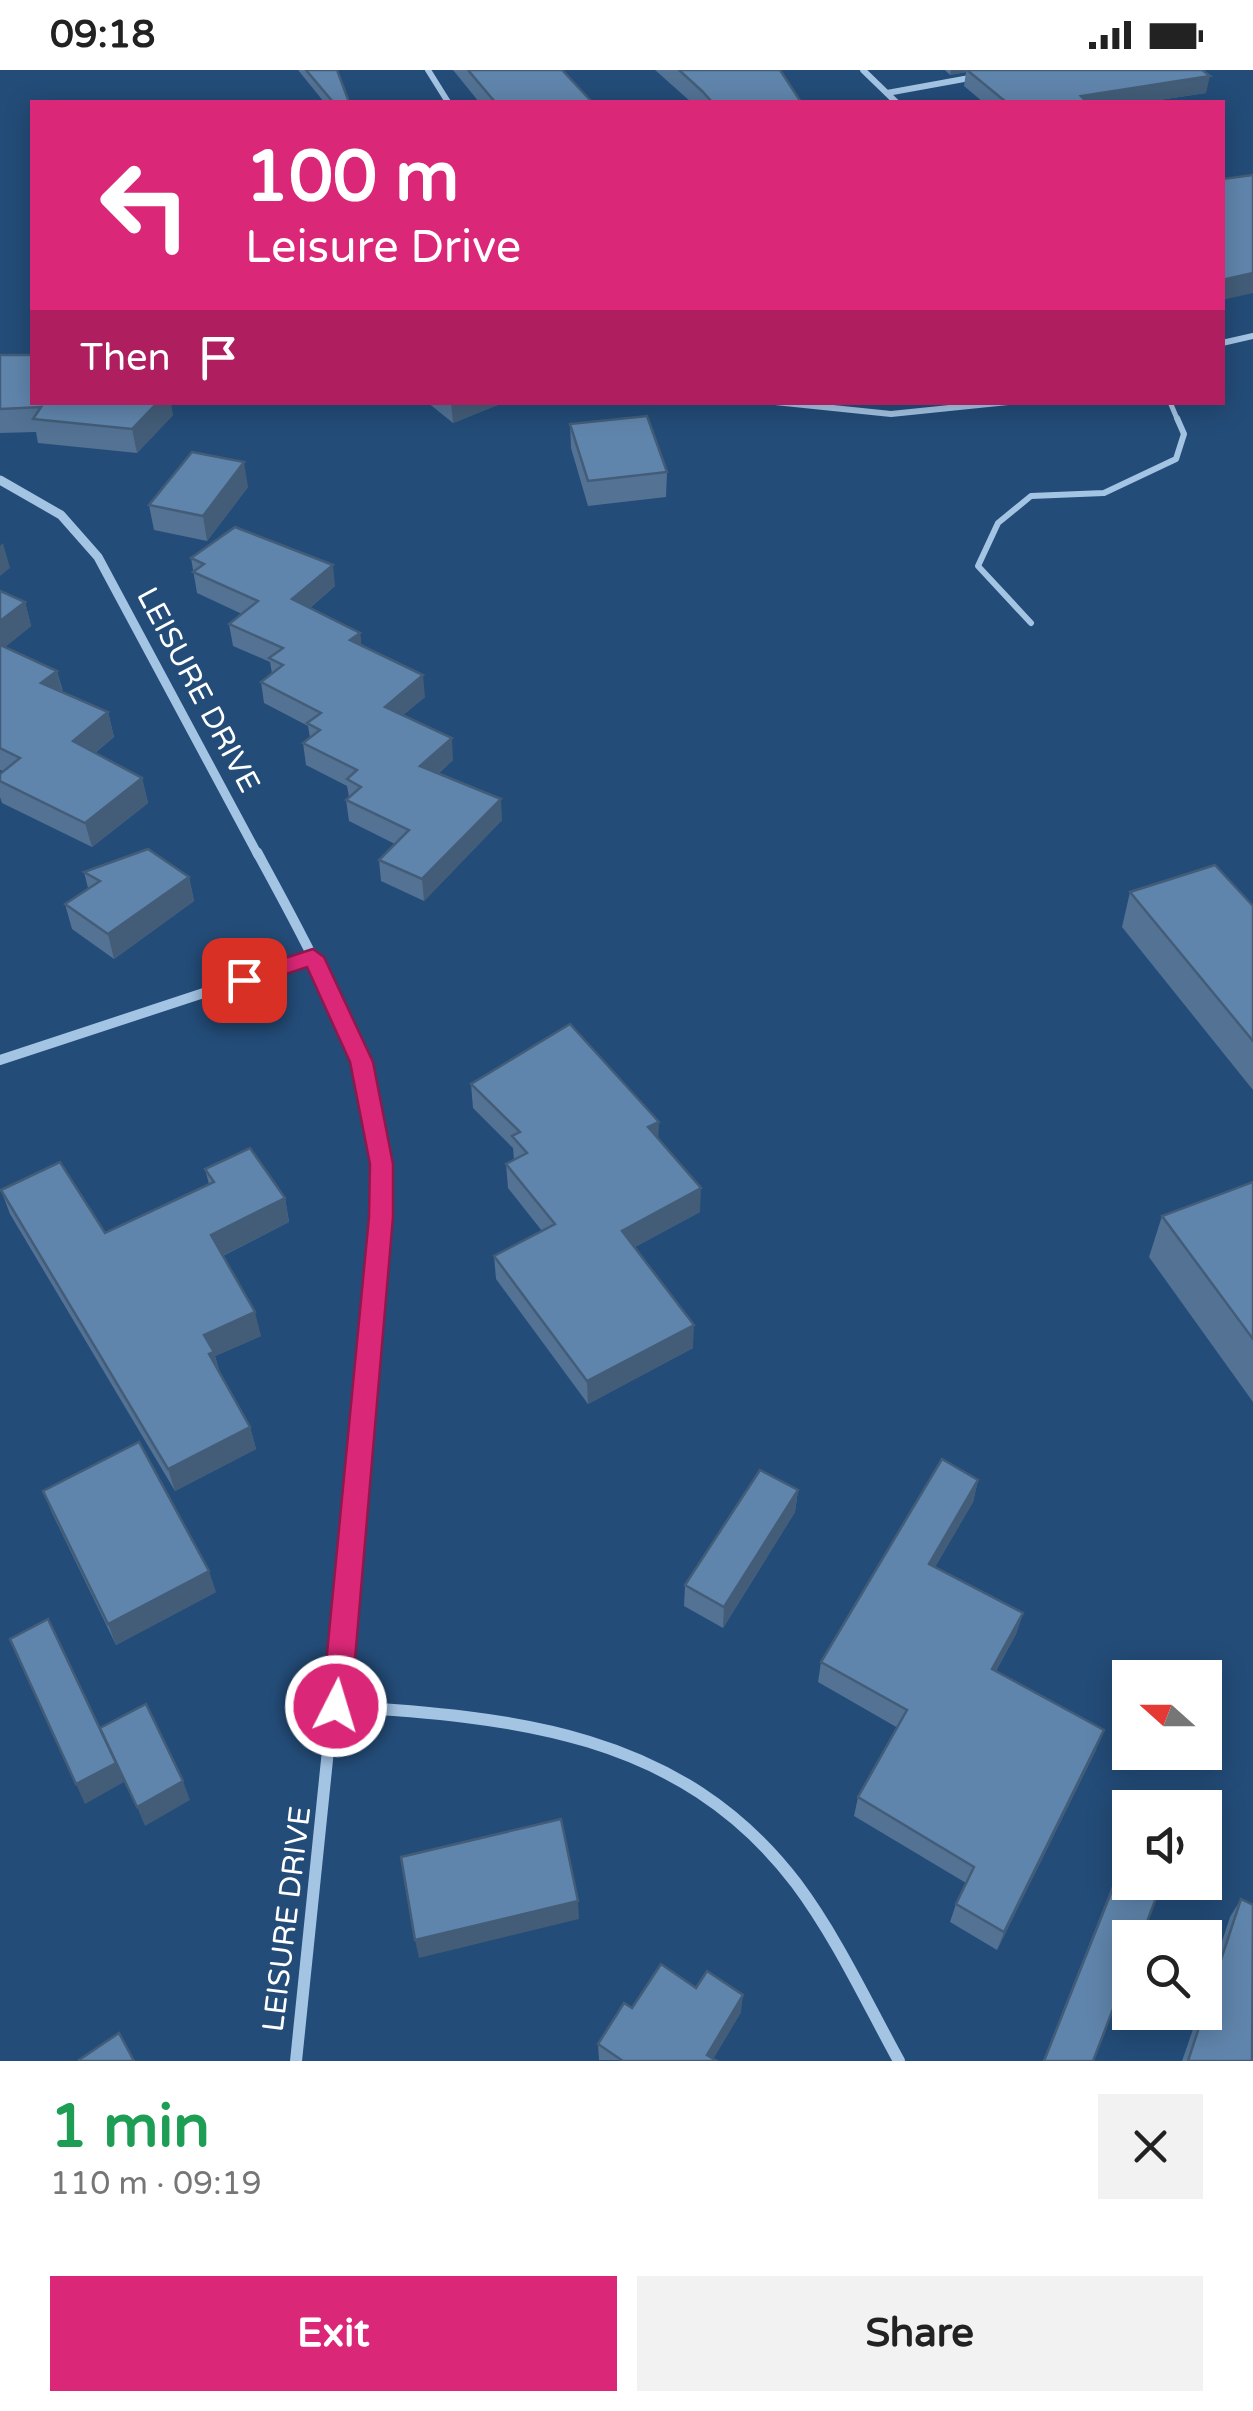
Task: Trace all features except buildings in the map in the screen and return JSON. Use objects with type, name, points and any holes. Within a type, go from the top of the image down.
[{"type":"street","points":[[428,70],[447,100]]},
{"type":"street","points":[[863,70],[894,100]]},
{"type":"street","points":[[887,93],[978,76]]},
{"type":"street","points":[[1225,341],[1253,336]]},
{"type":"street","points":[[790,405],[838,415],[917,413],[983,405]]},
{"type":"street","name":"LEISURE DRIVE","points":[[0,480],[60,516],[98,556],[313,957],[361,1062],[382,1164],[381,1217],[336,1706],[296,2061]]},
{"type":"street","points":[[0,1060],[313,957]]},
{"type":"street","points":[[336,1706],[494,1716],[543,1725],[618,1748],[674,1773],[726,1810],[778,1860],[820,1921],[899,2061]]},
{"type":"lane","points":[[1031,622],[978,566],[998,522],[1031,496],[1104,493],[1176,459],[1184,434],[1171,405]]},
{"type":"route","points":[[244,980],[313,957],[342,1012],[361,1062],[382,1164],[381,1217],[336,1706]]}]
